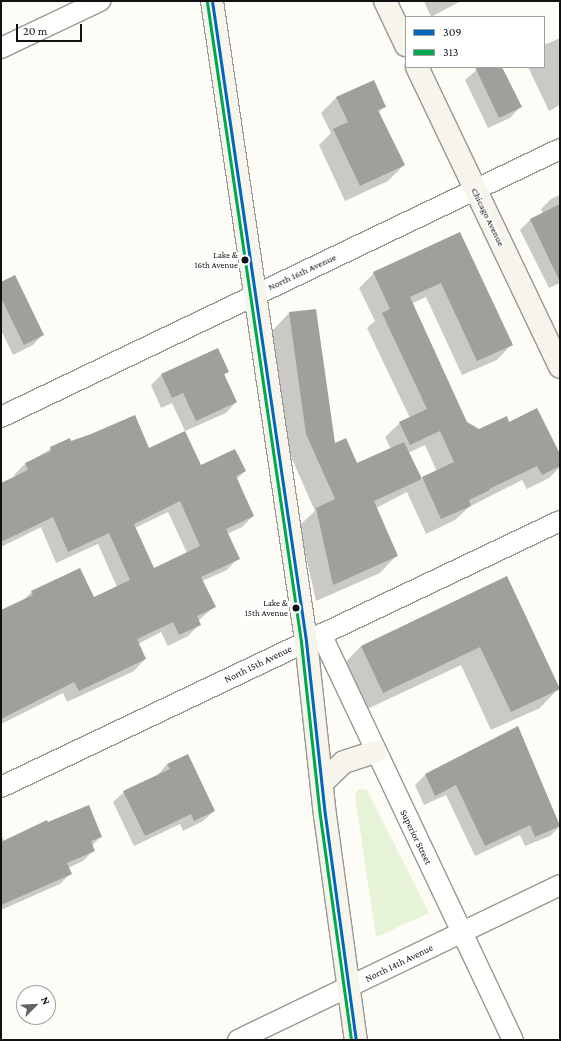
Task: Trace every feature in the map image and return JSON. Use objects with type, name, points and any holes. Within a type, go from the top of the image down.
[{"type":"main road","points":[[212,1],[254,295],[313,638],[322,783],[356,1040]]},
{"type":"main road","points":[[385,1],[405,43]]},
{"type":"main road","name":"Chicago Avenue","points":[[417,68],[560,367]]},
{"type":"main road","points":[[322,783],[344,762],[376,752]]},
{"type":"street","points":[[1,48],[100,1]]},
{"type":"street","name":"North 16th Avenue","points":[[1,416],[560,149]]},
{"type":"street","name":"North 15th Avenue","points":[[1,787],[560,521]]},
{"type":"street","name":"Superior Street","points":[[313,638],[376,752],[513,1040]]},
{"type":"street","name":"North 14th Avenue","points":[[238,1040],[560,885]]},
{"type":"green space","points":[[358,789],[367,790],[429,913],[376,937],[355,796]]},
{"type":"building","points":[[475,68],[502,68],[522,107],[499,118]]},
{"type":"building","points":[[374,80],[386,107],[378,110],[405,165],[360,186],[333,129],[348,122],[336,97]]},
{"type":"building","points":[[560,204],[560,282],[530,219]]},
{"type":"building","points":[[460,232],[513,345],[477,361],[441,283],[410,297],[467,422],[479,429],[507,416],[509,422],[537,408],[560,454],[560,466],[542,475],[537,466],[469,500],[471,506],[441,519],[422,477],[454,462],[440,431],[410,445],[399,422],[427,409],[382,313],[390,309],[373,272]]},
{"type":"building","points":[[15,275],[44,335],[24,345],[1,298],[1,282]]},
{"type":"building","points":[[316,309],[335,443],[346,438],[357,463],[404,442],[422,479],[374,501],[398,556],[333,585],[316,508],[335,499],[306,434],[289,312]]},
{"type":"building","points":[[218,348],[229,372],[224,374],[237,402],[196,421],[183,393],[172,398],[161,374]]},
{"type":"building","points":[[135,415],[149,448],[185,431],[201,465],[235,449],[246,471],[236,476],[254,516],[226,529],[240,559],[201,577],[216,607],[197,616],[201,625],[179,635],[173,622],[137,639],[146,659],[79,691],[74,682],[1,719],[1,610],[33,595],[31,591],[80,568],[94,597],[130,580],[109,533],[68,552],[53,517],[1,542],[1,483],[28,470],[25,463],[51,451],[50,447],[70,438],[71,441]],"holes":[[[180,501],[200,546],[154,568],[134,524]]]},
{"type":"building","points":[[507,576],[560,689],[511,712],[480,647],[383,693],[361,646]]},
{"type":"building","points":[[518,726],[560,826],[535,837],[530,825],[485,846],[456,785],[435,796],[425,774]]},
{"type":"building","points":[[188,754],[215,811],[194,821],[191,814],[145,836],[123,791],[170,769],[167,764]]},
{"type":"building","points":[[89,805],[102,837],[91,841],[95,851],[67,863],[72,874],[1,905],[1,842],[47,820],[48,822]]},
{"type":"transit line","name":"309","points":[[212,1],[306,641],[325,815],[356,1040]]},
{"type":"transit line","name":"313","points":[[207,2],[301,642],[320,816],[351,1040]]},
{"type":"place","name":"Lake & 16th Avenue","points":[[245,260]]},
{"type":"place","name":"Lake & 15th Avenue","points":[[296,608]]}]
